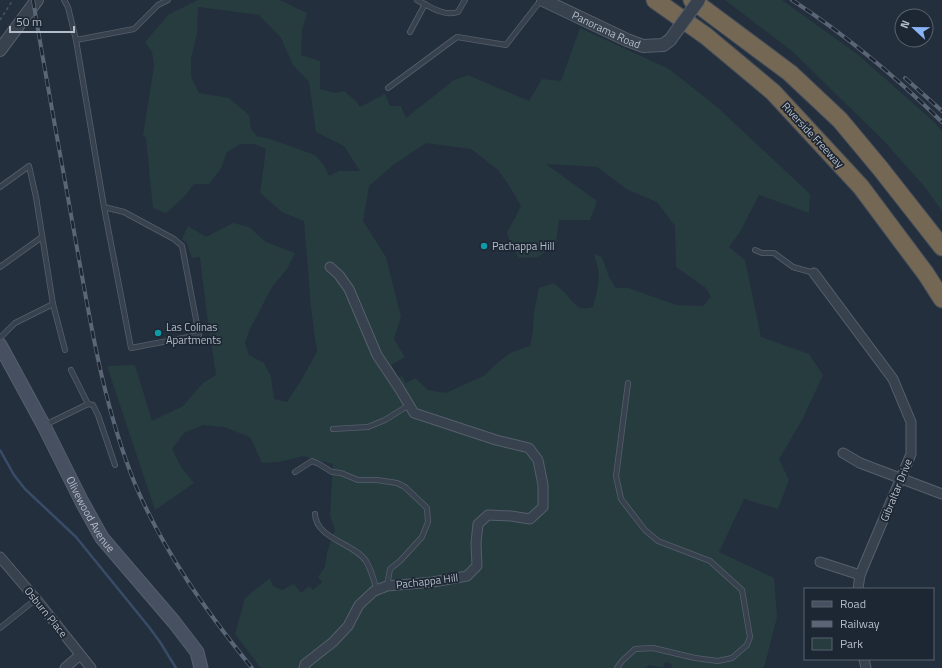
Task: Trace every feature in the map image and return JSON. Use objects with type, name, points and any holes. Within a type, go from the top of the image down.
[{"type":"highway","name":"Riverside Freeway","points":[[655,0],[706,36],[773,92],[862,187],[926,274],[942,299]]},
{"type":"highway","points":[[692,0],[790,73],[840,120],[942,247]]},
{"type":"main road","name":"Olivewood Avenue","points":[[0,345],[102,538],[174,622],[197,652],[202,668]]},
{"type":"street","points":[[0,50],[37,0]]},
{"type":"street","name":"Panorama Road","points":[[542,0],[643,46],[663,46],[670,40],[699,0]]},
{"type":"street","name":"Pachappa Hill","points":[[304,668],[305,664],[333,642],[348,626],[360,605],[374,590],[387,586],[433,582],[467,576],[477,566],[476,544],[478,524],[488,516],[511,516],[530,519],[543,507],[543,485],[538,460],[529,448],[493,439],[414,413],[377,355],[349,289],[339,275],[330,268]]},
{"type":"street","name":"Gibraltar Drive","points":[[814,273],[893,379],[911,422],[911,454],[902,479],[860,575],[858,588]]},
{"type":"street","points":[[843,453],[860,463],[942,494]]},
{"type":"street","name":"Osburn Place","points":[[0,557],[36,599],[91,668]]},
{"type":"street","points":[[820,562],[860,575]]},
{"type":"street","points":[[65,668],[80,655]]},
{"type":"lane","points":[[64,0],[68,7],[76,40],[104,207],[131,348],[199,335],[182,246],[174,239],[124,212],[104,207]]},
{"type":"lane","points":[[76,40],[134,29],[158,5],[168,0]]},
{"type":"lane","points":[[417,0],[439,11],[451,13],[458,12],[465,0]]},
{"type":"lane","points":[[388,88],[457,37],[506,45],[542,0]]},
{"type":"lane","points":[[410,32],[425,4]]},
{"type":"lane","points":[[0,186],[29,166],[36,197],[53,304],[65,350]]},
{"type":"lane","points":[[0,267],[42,237]]},
{"type":"lane","points":[[755,250],[762,253],[774,253],[793,266],[814,273]]},
{"type":"lane","points":[[0,338],[15,323],[53,304]]},
{"type":"lane","points":[[71,370],[88,404],[93,406],[98,415],[115,465]]},
{"type":"lane","points":[[617,668],[635,649],[653,648],[694,658],[718,661],[732,658],[747,645],[750,637],[742,590],[710,561],[658,541],[645,530],[621,499],[616,476],[628,383]]},
{"type":"lane","points":[[44,426],[88,404]]},
{"type":"lane","points":[[333,429],[368,427],[385,420],[409,405]]},
{"type":"lane","points":[[295,472],[312,461],[320,464],[332,472],[341,473],[358,480],[377,480],[397,483],[405,487],[427,508],[428,522],[422,537],[400,561],[390,569],[387,586]]},
{"type":"lane","points":[[315,514],[317,525],[332,538],[363,557],[367,562],[377,590]]},
{"type":"lane","points":[[0,628],[36,599]]},
{"type":"path","points":[[0,20],[12,0]]},
{"type":"green space","points":[[198,0],[280,0],[307,13],[302,31],[301,55],[320,61],[320,89],[335,93],[344,91],[356,101],[360,107],[385,94],[390,106],[401,106],[406,118],[454,80],[468,75],[529,101],[542,79],[561,81],[580,28],[669,69],[716,106],[810,194],[809,213],[759,195],[740,232],[729,247],[745,260],[761,337],[809,354],[823,375],[802,420],[779,459],[789,480],[778,509],[744,499],[719,552],[774,578],[777,617],[763,668],[671,668],[672,664],[665,662],[663,668],[649,665],[646,668],[261,668],[235,634],[245,598],[270,578],[273,586],[282,590],[294,584],[301,593],[309,586],[313,590],[322,582],[318,577],[325,567],[327,552],[335,530],[330,516],[333,464],[303,456],[279,462],[262,463],[250,437],[224,427],[203,425],[184,433],[172,449],[181,467],[194,483],[155,510],[107,366],[135,365],[152,421],[183,406],[203,383],[216,375],[200,257],[192,258],[187,243],[182,239],[188,226],[206,237],[233,223],[249,227],[266,242],[295,253],[287,269],[272,287],[249,331],[245,343],[249,355],[264,363],[271,377],[274,399],[287,402],[317,352],[311,308],[304,221],[282,212],[260,193],[266,149],[255,144],[241,144],[227,152],[221,168],[209,184],[194,184],[184,197],[166,213],[153,208],[146,138],[143,135],[154,66],[152,52],[145,42],[168,15]],"holes":[[[198,7],[259,15],[281,38],[293,65],[309,82],[316,132],[344,146],[360,171],[339,171],[329,176],[324,165],[315,155],[267,138],[258,137],[251,129],[249,115],[229,98],[199,93],[191,77],[191,59],[197,33]],[[426,143],[471,149],[498,170],[521,206],[507,233],[511,246],[519,258],[538,257],[556,244],[559,220],[590,220],[597,201],[546,164],[597,167],[628,190],[657,202],[675,226],[676,267],[706,288],[711,297],[703,306],[676,305],[629,288],[616,288],[609,277],[602,257],[594,254],[598,269],[598,279],[593,307],[580,308],[554,283],[539,288],[534,312],[533,331],[530,346],[510,353],[485,375],[446,393],[428,390],[415,378],[406,383],[402,376],[399,378],[391,365],[405,357],[394,339],[401,317],[386,257],[363,221],[369,186],[393,165]]]},
{"type":"green space","points":[[725,0],[782,0],[857,54],[932,120],[942,131],[942,211],[925,187],[884,141],[792,51]]},
{"type":"waterway","points":[[0,450],[14,475],[25,489],[76,537],[149,627],[176,668]]},
{"type":"railway","points":[[33,0],[92,331],[114,424],[135,484],[159,533],[202,603],[252,668]]},
{"type":"railway","points":[[792,0],[832,27],[870,57],[942,122]]},
{"type":"railway","points":[[905,78],[942,111]]},
{"type":"place","name":"Pachappa Hill","points":[[484,246]]},
{"type":"place","name":"Las Colinas Apartments","points":[[158,333]]}]
